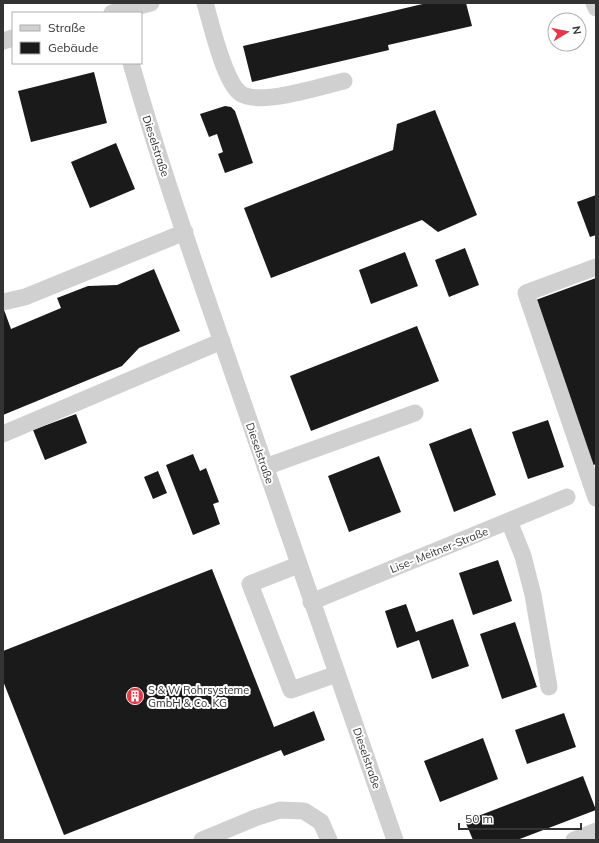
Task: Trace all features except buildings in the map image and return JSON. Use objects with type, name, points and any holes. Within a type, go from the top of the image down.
[{"type":"street","points":[[119,12],[151,3]]},
{"type":"street","points":[[206,3],[227,76],[240,93],[253,98],[279,97],[344,81]]},
{"type":"street","points":[[594,3],[596,8]]},
{"type":"street","name":"Dieselstraße","points":[[131,64],[150,130],[298,565],[395,840]]},
{"type":"street","points":[[3,302],[25,297],[185,232]]},
{"type":"street","points":[[596,268],[526,293],[596,498]]},
{"type":"street","points":[[3,434],[222,341]]},
{"type":"street","points":[[265,467],[415,413]]},
{"type":"street","name":"Lise- Meitner-Straße","points":[[311,602],[567,497]]},
{"type":"street","points":[[509,520],[523,556],[533,595],[549,687]]},
{"type":"street","points":[[298,565],[250,584],[291,690],[337,674]]},
{"type":"street","points":[[202,840],[255,818],[280,810],[304,811],[321,822],[329,840]]},
{"type":"street","points":[[574,840],[596,831]]},
{"type":"place","name":"S & W Rohrsysteme GmbH & Co. KG","points":[[135,696]]}]
